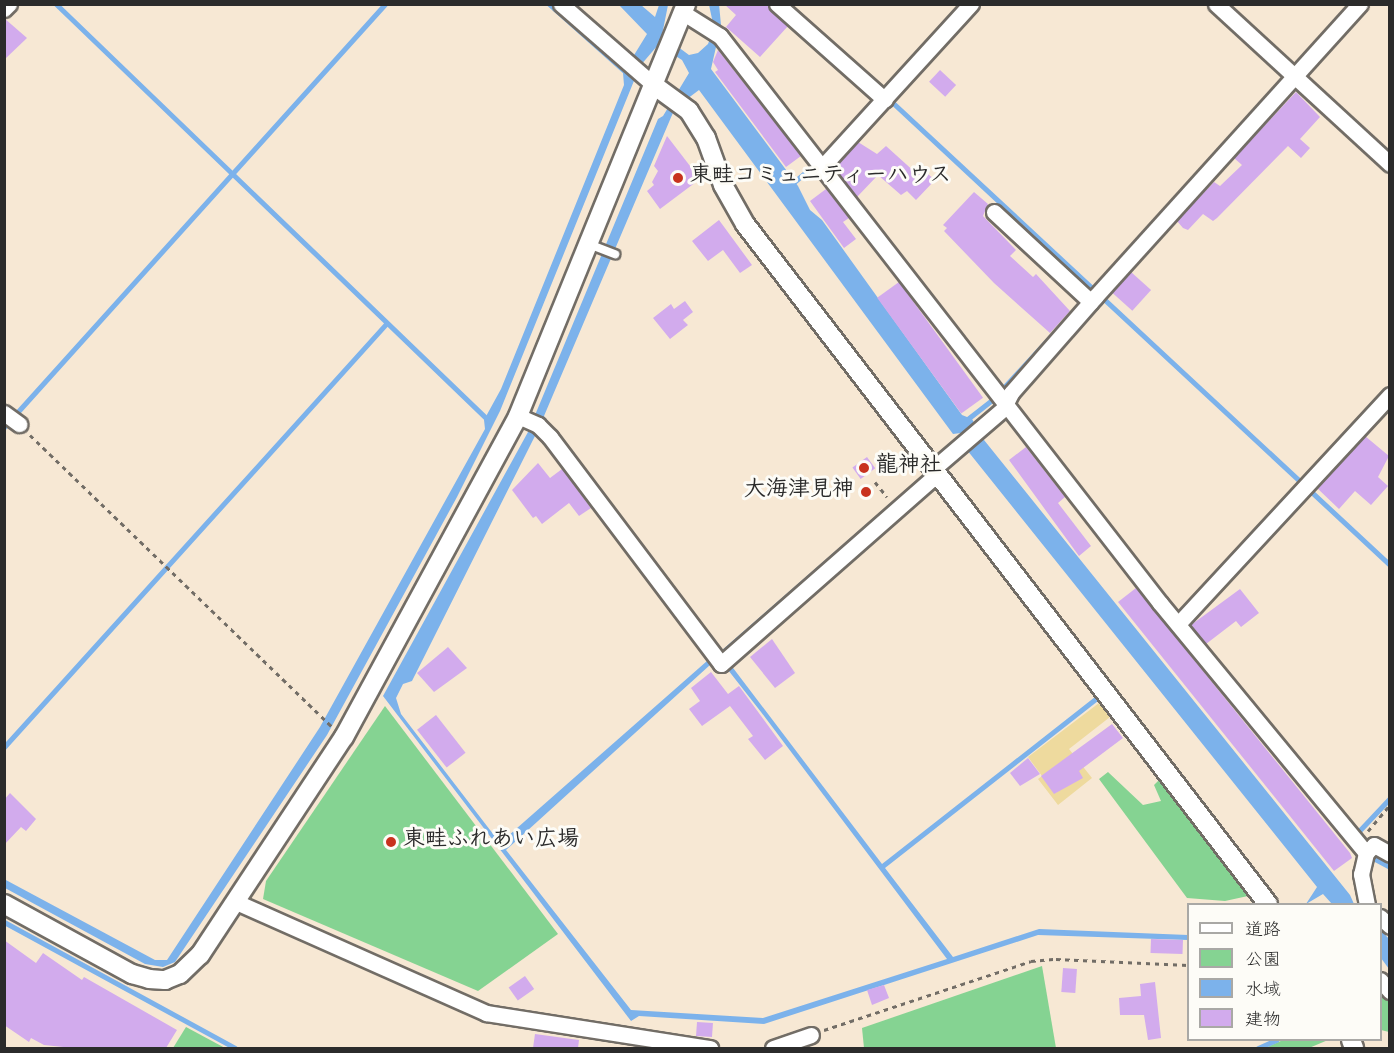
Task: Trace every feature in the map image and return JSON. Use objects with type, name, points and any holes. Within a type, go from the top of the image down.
[{"type":"street","points":[[4,9],[9,4]]},
{"type":"street","points":[[561,4],[639,73],[680,102],[699,125],[732,204],[745,224],[1267,903]]},
{"type":"street","points":[[777,4],[881,97]]},
{"type":"street","points":[[818,163],[971,4]]},
{"type":"street","points":[[1216,4],[1389,164]]},
{"type":"street","points":[[529,421],[721,659],[1003,409],[1002,395],[1292,74],[1360,4]]},
{"type":"street","points":[[4,904],[132,974],[165,980],[191,966],[236,902],[379,677],[529,421],[686,9],[714,32],[1002,395],[1179,624],[1361,848],[1361,874],[1366,903]]},
{"type":"street","points":[[994,212],[1092,296]]},
{"type":"street","points":[[1179,624],[1389,395]]},
{"type":"street","points":[[1361,848],[1374,845],[1389,854]]},
{"type":"street","points":[[236,902],[486,1013],[710,1048]]},
{"type":"street","points":[[773,1048],[811,1035]]},
{"type":"lane","points":[[596,247],[615,254]]},
{"type":"path","points":[[12,419],[165,564],[331,727]]},
{"type":"path","points":[[875,482],[888,498]]},
{"type":"path","points":[[1361,848],[1389,805]]},
{"type":"path","points":[[811,1035],[1031,961],[1056,959],[1187,965]]},
{"type":"green space","name":"東畦ふれあい広場","points":[[385,706],[558,934],[478,991],[263,899],[266,881]]},
{"type":"green space","points":[[1108,772],[1143,805],[1161,801],[1154,785],[1160,779],[1248,896],[1225,901],[1187,898],[1099,779]]},
{"type":"green space","points":[[1042,966],[1056,1048],[864,1048],[862,1028]]},
{"type":"green space","points":[[1382,991],[1389,1000],[1389,1032],[1382,1030]]},
{"type":"green space","points":[[186,1027],[225,1048],[173,1048]]},
{"type":"green space","points":[[1281,1041],[1326,1041],[1309,1048],[1265,1048]]},
{"type":"sand","points":[[1099,703],[1110,717],[1069,749],[1092,778],[1058,805],[1038,779],[1042,776],[1028,757]]},
{"type":"water","points":[[719,4],[721,25],[711,69],[798,186],[810,210],[822,220],[962,415],[972,419],[984,440],[1350,895],[1354,903],[1331,903],[1323,894],[1307,903],[1317,887],[967,450],[969,443],[961,433],[953,434],[699,90],[675,108],[544,416],[721,651],[918,479],[922,483],[724,656],[882,864],[1095,697],[1098,701],[885,868],[953,957],[1039,929],[1187,935],[1187,940],[1038,935],[764,1024],[639,1016],[631,1021],[383,696],[528,432],[658,119],[663,116],[689,73],[682,60],[658,45],[640,66],[500,411],[457,497],[327,735],[175,962],[163,967],[145,964],[5,888],[4,879],[155,960],[167,960],[320,727],[485,429],[484,420],[501,389],[624,85],[623,73],[647,34],[619,5],[641,5],[655,17],[659,5],[668,5],[662,35],[689,55],[698,53],[708,44],[714,28],[709,5]],"holes":[[[542,422],[714,660],[707,661],[500,843],[401,714],[396,698],[403,684],[412,681]],[[721,661],[947,959],[763,1018],[631,1010],[506,850],[710,665]]]},
{"type":"water","points":[[1382,931],[1389,939],[1389,969],[1382,959]]},
{"type":"building","points":[[724,4],[768,4],[788,26],[760,57],[726,27],[736,15]]},
{"type":"building","points":[[4,18],[27,38],[4,60]]},
{"type":"building","points":[[718,50],[801,156],[786,167],[715,72],[718,70],[713,62]]},
{"type":"building","points":[[940,70],[956,85],[945,97],[929,82]]},
{"type":"building","points":[[1296,92],[1320,117],[1300,139],[1310,148],[1301,158],[1288,146],[1217,218],[1213,221],[1203,214],[1188,230],[1183,228],[1177,221],[1214,182],[1220,186],[1242,165],[1234,158]]},
{"type":"building","name":"東畦コミュニティーハウス","points":[[667,136],[700,179],[660,209],[647,191],[654,185],[652,182],[658,171],[654,166]]},
{"type":"building","points":[[858,142],[877,154],[886,146],[917,174],[922,169],[935,180],[916,200],[907,191],[901,195],[878,175],[857,197],[835,168]]},
{"type":"building","points":[[826,189],[849,218],[843,222],[856,239],[844,248],[810,201]]},
{"type":"building","points":[[974,192],[988,204],[983,216],[1016,250],[1010,256],[1033,277],[1036,274],[1070,311],[1050,333],[994,283],[944,231],[947,228],[943,225]]},
{"type":"building","points":[[719,220],[752,265],[740,273],[723,250],[708,261],[692,241]]},
{"type":"building","points":[[1131,272],[1151,290],[1132,311],[1112,293]]},
{"type":"building","points":[[899,282],[983,398],[961,414],[877,298]]},
{"type":"building","points":[[685,301],[693,312],[683,320],[688,325],[670,339],[653,318],[671,304],[674,309]]},
{"type":"building","points":[[1365,436],[1389,456],[1378,477],[1388,486],[1371,505],[1355,491],[1339,509],[1317,488]]},
{"type":"building","points":[[1026,447],[1065,497],[1058,503],[1091,546],[1079,556],[1009,460]]},
{"type":"building","name":"龍神社","points":[[867,457],[875,468],[861,479],[852,468]]},
{"type":"building","points":[[538,463],[550,478],[562,469],[591,508],[579,516],[569,503],[542,524],[536,516],[533,518],[512,490]]},
{"type":"building","points":[[1136,588],[1352,858],[1334,871],[1118,602]]},
{"type":"building","points":[[1240,589],[1259,613],[1241,627],[1236,621],[1206,644],[1191,625]]},
{"type":"building","points":[[772,639],[795,673],[775,688],[750,657]]},
{"type":"building","points":[[448,647],[467,668],[434,692],[417,673]]},
{"type":"building","points":[[711,672],[728,694],[739,686],[783,746],[765,760],[748,739],[753,736],[730,706],[702,726],[689,709],[700,701],[691,688]]},
{"type":"building","points":[[436,715],[466,753],[447,768],[417,730]]},
{"type":"building","points":[[1112,724],[1123,738],[1079,771],[1083,778],[1054,794],[1041,776]]},
{"type":"building","points":[[1028,758],[1040,774],[1020,786],[1010,773]]},
{"type":"building","points":[[10,793],[36,819],[26,831],[21,827],[4,845],[4,800]]},
{"type":"building","points":[[1151,939],[1183,940],[1182,954],[1151,953]]},
{"type":"building","points":[[4,940],[36,963],[43,953],[82,980],[84,977],[177,1030],[166,1048],[73,1048],[44,1045],[31,1038],[29,1042],[4,1025]]},
{"type":"building","points":[[1063,968],[1077,969],[1075,993],[1061,992]]},
{"type":"building","points":[[525,976],[534,989],[518,1001],[509,987]]},
{"type":"building","points":[[1155,982],[1161,1038],[1148,1040],[1144,1015],[1120,1015],[1119,998],[1141,996],[1140,984]]},
{"type":"building","points":[[884,985],[889,998],[872,1005],[867,990]]},
{"type":"building","points":[[697,1022],[713,1023],[712,1037],[696,1036]]},
{"type":"building","points":[[535,1034],[579,1040],[578,1048],[533,1048]]},
{"type":"waterway","points":[[56,4],[489,421]]},
{"type":"waterway","points":[[4,427],[385,4]]},
{"type":"waterway","points":[[549,4],[629,75]]},
{"type":"waterway","points":[[893,103],[1390,565]]},
{"type":"waterway","points":[[788,187],[815,164]]},
{"type":"waterway","points":[[4,747],[386,324]]},
{"type":"waterway","points":[[965,421],[994,398],[1050,337]]},
{"type":"waterway","points":[[1359,831],[1390,798]]},
{"type":"waterway","points":[[1375,859],[1390,867]]},
{"type":"waterway","points":[[4,922],[235,1048]]},
{"type":"waterway","points":[[1258,1048],[1274,1041]]},
{"type":"place","name":"東畦コミュニティーハウス","points":[[678,178]]},
{"type":"place","name":"龍神社","points":[[864,468]]},
{"type":"place","name":"大海津見神","points":[[866,492]]},
{"type":"place","name":"東畦ふれあい広場","points":[[391,842]]}]
